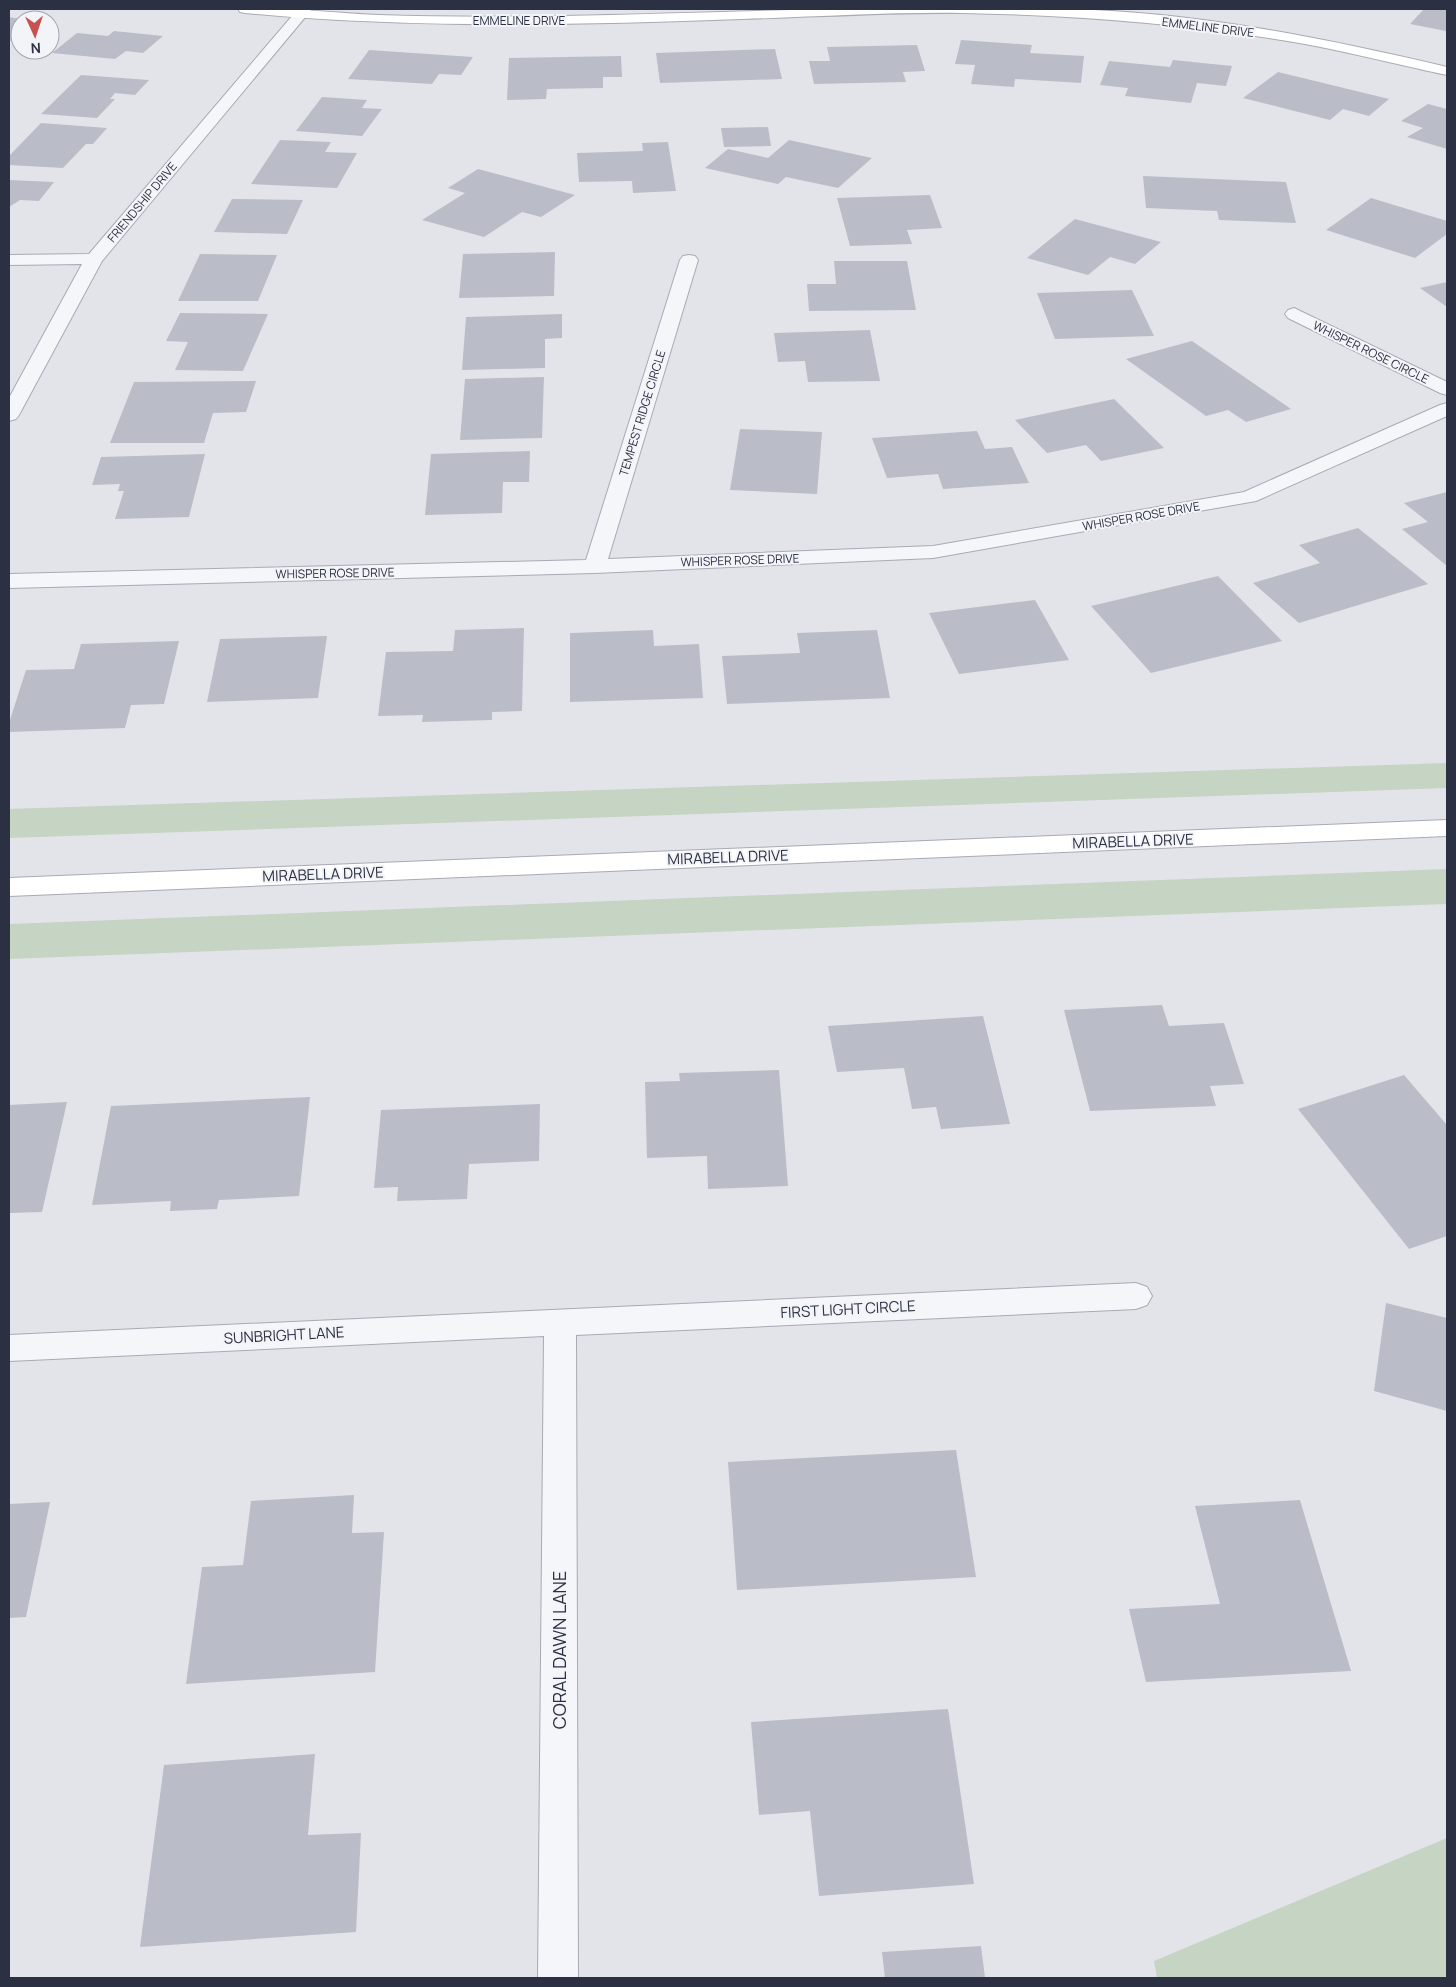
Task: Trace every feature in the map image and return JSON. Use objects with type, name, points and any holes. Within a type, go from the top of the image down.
[{"type":"street","name":"EMMELINE DRIVE","points":[[245,9],[457,20],[579,20],[959,9],[1052,12],[1148,19],[1249,31],[1354,49],[1447,71]]},
{"type":"street","name":"FRIENDSHIP DRIVE","points":[[9,414],[94,259],[302,11]]},
{"type":"street","points":[[9,260],[94,259]]},
{"type":"street","name":"TEMPEST RIDGE CIRCLE","points":[[595,566],[688,260]]},
{"type":"street","name":"WHISPER ROSE CIRCLE","points":[[1294,314],[1447,389]]},
{"type":"street","name":"WHISPER ROSE DRIVE","points":[[9,581],[595,566],[933,552],[1249,497],[1447,410]]},
{"type":"street","name":"MIRABELLA DRIVE","points":[[9,887],[1447,828]]},
{"type":"street","name":"FIRST LIGHT CIRCLE","points":[[560,1322],[1136,1296]]},
{"type":"street","name":"SUNBRIGHT LANE","points":[[9,1348],[560,1322]]},
{"type":"street","name":"CORAL DAWN LANE","points":[[558,1978],[560,1322]]},
{"type":"green space","points":[[1447,763],[1447,788],[9,838],[9,809]]},
{"type":"green space","points":[[1447,869],[1447,904],[9,959],[9,924]]},
{"type":"green space","points":[[1447,1838],[1447,1978],[1157,1978],[1154,1961]]},
{"type":"building","points":[[1424,9],[1447,9],[1446,31],[1410,24]]},
{"type":"building","points":[[9,17],[10,41],[9,42]]},
{"type":"building","points":[[114,31],[163,36],[143,53],[126,51],[115,59],[60,54],[60,47],[77,33],[108,36]]},
{"type":"building","points":[[961,40],[1032,45],[1030,53],[1084,56],[1081,83],[1015,79],[1014,87],[971,84],[975,65],[955,64]]},
{"type":"building","points":[[917,45],[925,71],[903,72],[906,82],[814,84],[809,61],[830,61],[827,47]]},
{"type":"building","points":[[775,49],[782,79],[660,83],[656,53]]},
{"type":"building","points":[[369,50],[473,57],[461,75],[439,74],[432,84],[348,79]]},
{"type":"building","points":[[621,56],[622,77],[603,77],[603,88],[547,89],[546,99],[507,100],[509,58]]},
{"type":"building","points":[[1173,60],[1232,66],[1226,86],[1197,83],[1191,103],[1125,96],[1128,88],[1100,85],[1109,61],[1170,67]]},
{"type":"building","points":[[1278,72],[1389,99],[1369,116],[1343,109],[1330,120],[1243,98]]},
{"type":"building","points":[[81,75],[149,80],[135,95],[115,93],[110,99],[115,99],[97,118],[41,114]]},
{"type":"building","points":[[322,97],[367,100],[362,108],[382,109],[362,136],[296,131]]},
{"type":"building","points":[[1428,104],[1447,109],[1447,149],[1407,137],[1423,128],[1401,121]]},
{"type":"building","points":[[41,123],[107,128],[93,144],[86,144],[63,168],[9,165],[9,156]]},
{"type":"building","points":[[768,127],[771,146],[724,147],[721,128]]},
{"type":"building","points":[[280,140],[331,142],[325,152],[357,153],[337,188],[251,184]]},
{"type":"building","points":[[789,140],[872,158],[838,188],[786,177],[778,184],[705,168],[728,149],[768,158]]},
{"type":"building","points":[[668,142],[676,191],[633,193],[632,181],[579,182],[577,153],[643,151],[642,143]]},
{"type":"building","points":[[478,169],[575,195],[541,217],[522,212],[484,237],[422,220],[465,193],[448,188]]},
{"type":"building","points":[[1143,176],[1286,182],[1296,223],[1219,220],[1217,211],[1146,208]]},
{"type":"building","points":[[9,180],[54,182],[39,201],[20,200],[9,207]]},
{"type":"building","points":[[930,195],[942,228],[907,230],[912,244],[850,246],[837,198]]},
{"type":"building","points":[[1371,198],[1447,221],[1447,234],[1415,258],[1326,230]]},
{"type":"building","points":[[232,199],[303,200],[287,234],[214,232]]},
{"type":"building","points":[[1075,219],[1161,242],[1135,264],[1110,257],[1088,275],[1027,258]]},
{"type":"building","points":[[555,252],[554,296],[459,298],[463,254]]},
{"type":"building","points":[[200,254],[277,255],[258,301],[178,301]]},
{"type":"building","points":[[834,261],[907,261],[916,310],[809,311],[807,284],[836,284]]},
{"type":"building","points":[[1447,282],[1447,307],[1420,288]]},
{"type":"building","points":[[1132,290],[1154,336],[1055,339],[1037,293]]},
{"type":"building","points":[[180,313],[268,314],[243,371],[175,370],[188,342],[166,341]]},
{"type":"building","points":[[562,314],[562,338],[545,339],[545,368],[462,370],[466,317]]},
{"type":"building","points":[[870,330],[880,381],[808,382],[805,361],[778,362],[774,333]]},
{"type":"building","points":[[1192,341],[1291,409],[1246,422],[1228,410],[1206,416],[1126,359]]},
{"type":"building","points":[[544,377],[542,438],[460,440],[465,379]]},
{"type":"building","points":[[256,381],[246,412],[213,413],[204,443],[110,443],[134,382]]},
{"type":"building","points":[[1114,399],[1164,448],[1101,461],[1086,445],[1047,453],[1015,420]]},
{"type":"building","points":[[740,429],[822,432],[817,494],[730,490]]},
{"type":"building","points":[[977,431],[985,449],[1012,447],[1029,483],[943,489],[938,474],[887,478],[872,438]]},
{"type":"building","points":[[530,451],[529,482],[503,482],[502,513],[425,515],[431,454]]},
{"type":"building","points":[[205,454],[189,517],[115,519],[124,491],[118,491],[120,484],[92,485],[101,457]]},
{"type":"building","points":[[1447,492],[1447,566],[1402,529],[1428,522],[1404,503]]},
{"type":"building","points":[[1358,528],[1428,584],[1299,623],[1253,583],[1320,563],[1299,545]]},
{"type":"building","points":[[1218,576],[1282,641],[1151,673],[1091,606]]},
{"type":"building","points":[[1035,600],[1069,660],[959,674],[929,613]]},
{"type":"building","points":[[524,628],[522,711],[492,712],[492,720],[422,722],[423,715],[378,716],[386,652],[453,651],[455,630]]},
{"type":"building","points":[[653,630],[654,646],[699,644],[703,698],[570,702],[570,633]]},
{"type":"building","points":[[877,630],[890,698],[727,704],[722,656],[800,653],[797,633]]},
{"type":"building","points":[[327,636],[318,698],[207,702],[220,639]]},
{"type":"building","points":[[179,641],[164,704],[131,705],[125,728],[9,732],[9,723],[26,670],[74,669],[81,644]]},
{"type":"building","points":[[1162,1005],[1169,1026],[1224,1023],[1244,1084],[1210,1086],[1216,1106],[1090,1111],[1064,1010]]},
{"type":"building","points":[[983,1016],[1010,1124],[941,1129],[936,1107],[912,1109],[904,1068],[837,1072],[828,1026]]},
{"type":"building","points":[[779,1070],[788,1186],[708,1189],[707,1156],[647,1158],[645,1082],[680,1081],[679,1073]]},
{"type":"building","points":[[1404,1075],[1447,1125],[1447,1236],[1409,1249],[1298,1109]]},
{"type":"building","points":[[310,1097],[299,1196],[219,1200],[217,1209],[170,1211],[171,1201],[92,1205],[111,1106]]},
{"type":"building","points":[[67,1102],[42,1212],[9,1213],[9,1105]]},
{"type":"building","points":[[540,1104],[539,1161],[469,1164],[467,1199],[397,1201],[398,1187],[374,1188],[381,1110]]},
{"type":"building","points":[[1386,1303],[1447,1318],[1447,1411],[1374,1391]]},
{"type":"building","points":[[956,1450],[976,1577],[737,1590],[728,1462]]},
{"type":"building","points":[[354,1495],[352,1533],[384,1532],[375,1672],[186,1684],[202,1567],[243,1565],[251,1501]]},
{"type":"building","points":[[1300,1500],[1351,1671],[1146,1682],[1129,1609],[1220,1604],[1195,1506]]},
{"type":"building","points":[[50,1502],[26,1617],[9,1618],[9,1504]]},
{"type":"building","points":[[948,1709],[974,1884],[819,1896],[810,1811],[759,1815],[751,1722]]},
{"type":"building","points":[[315,1754],[308,1835],[361,1833],[356,1932],[140,1947],[164,1765]]},
{"type":"building","points":[[981,1946],[985,1978],[885,1978],[882,1952]]}]
